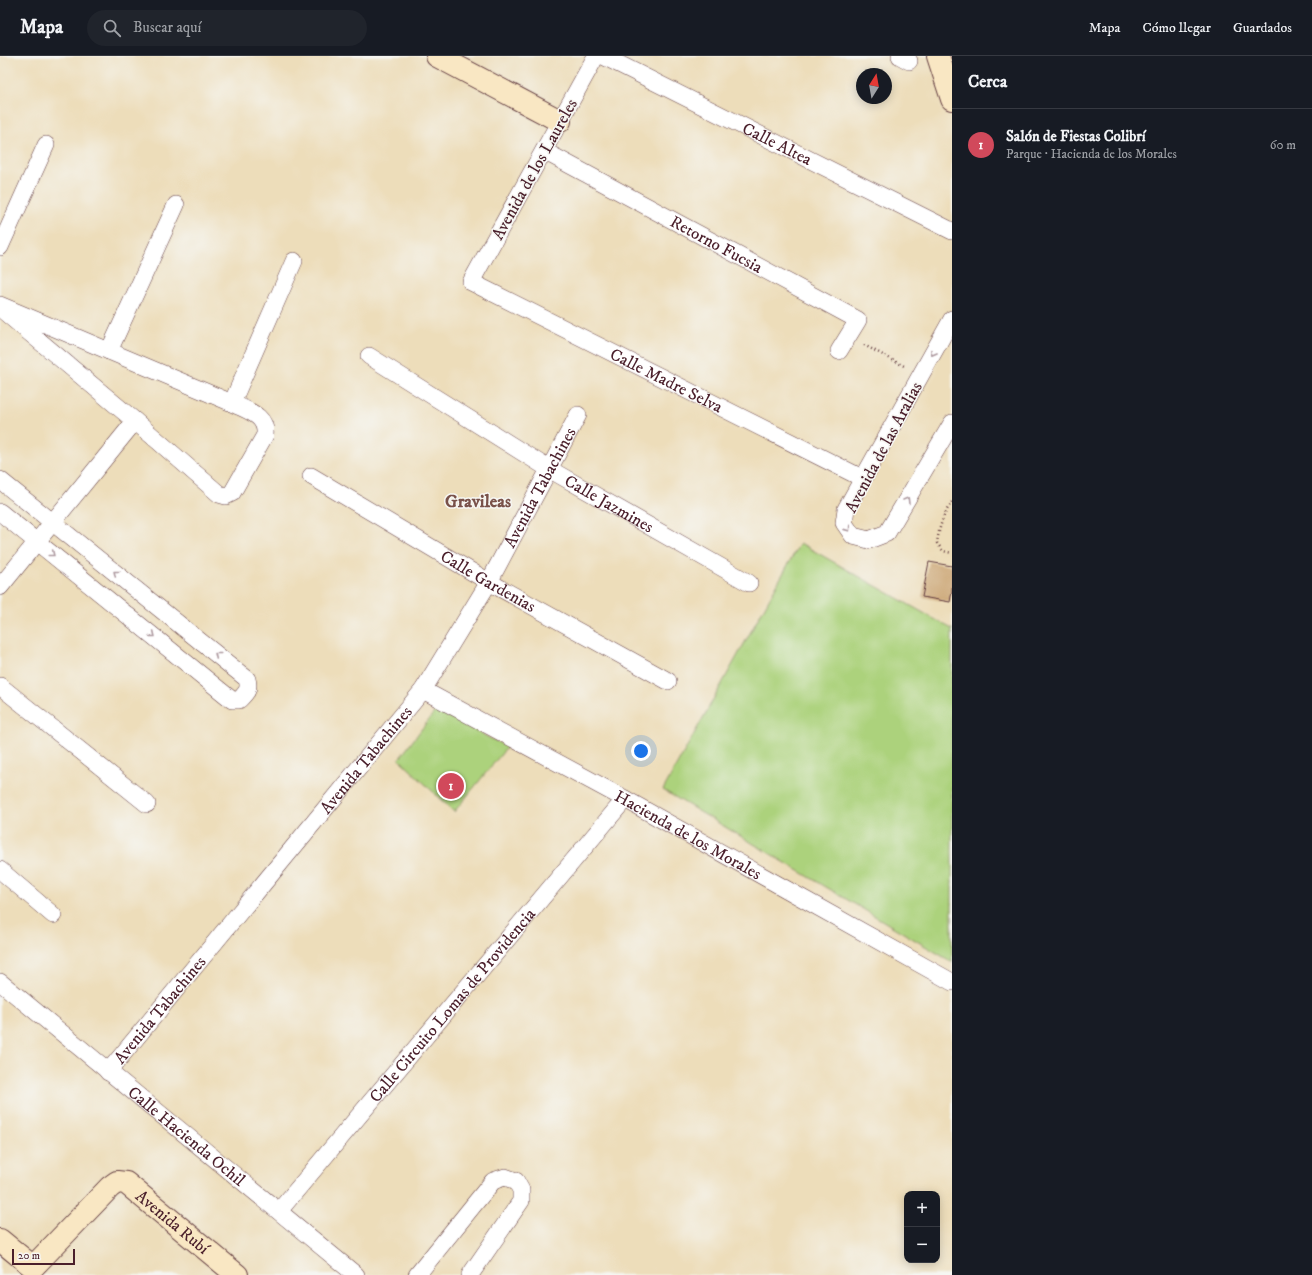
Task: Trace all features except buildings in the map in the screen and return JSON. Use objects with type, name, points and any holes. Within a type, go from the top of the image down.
[{"type":"street","points":[[438,56],[560,121]]},
{"type":"street","name":"Avenida de los Laureles","points":[[471,282],[596,56]]},
{"type":"street","name":"Calle Altea","points":[[603,56],[952,231]]},
{"type":"street","points":[[938,56],[952,99]]},
{"type":"street","points":[[0,247],[46,145]]},
{"type":"street","name":"Retorno Fucsia","points":[[544,151],[858,320],[839,351]]},
{"type":"street","points":[[109,351],[176,205]]},
{"type":"street","points":[[232,403],[294,261]]},
{"type":"street","name":"Calle Madre Selva","points":[[471,282],[862,478]]},
{"type":"street","points":[[0,306],[232,403],[262,418],[266,427],[265,435],[232,493],[226,496],[219,494],[135,420],[0,306]]},
{"type":"street","name":"Avenida de las Aralias","points":[[952,319],[846,509],[844,523],[853,536],[869,540],[887,533],[952,423]]},
{"type":"street","name":"Calle Jazmines","points":[[370,356],[549,469],[749,583]]},
{"type":"street","name":"Avenida Tabachines","points":[[108,1072],[423,690],[489,582],[578,416]]},
{"type":"street","points":[[0,587],[135,420]]},
{"type":"street","name":"Calle Gardenias","points":[[311,476],[489,582],[668,681]]},
{"type":"street","points":[[0,480],[248,679],[249,686],[245,694],[239,700],[232,700],[0,512]]},
{"type":"street","points":[[0,686],[147,804]]},
{"type":"street","name":"Hacienda de los Morales","points":[[423,690],[625,799],[952,982]]},
{"type":"street","name":"Calle Circuito Lomas de Providencia","points":[[279,1210],[625,799]]},
{"type":"street","points":[[0,870],[53,915]]},
{"type":"street","name":"Calle Hacienda Ochil","points":[[0,982],[108,1072],[279,1210],[356,1275]]},
{"type":"street","points":[[417,1275],[493,1181],[505,1177],[516,1181],[521,1190],[521,1201],[470,1275]]},
{"type":"street","name":"Avenida Rubí","points":[[35,1272],[110,1187],[117,1182],[126,1183],[237,1275]]},
{"type":"street","points":[[0,1240],[35,1272]]},
{"type":"path","points":[[848,336],[921,376]]},
{"type":"path","points":[[952,502],[945,511],[938,534],[937,543],[943,552],[952,553]]},
{"type":"green space","points":[[800,543],[952,629],[952,962],[663,790]]},
{"type":"green space","points":[[436,710],[507,747],[454,812],[399,759]]},
{"type":"place","name":"Salón de Fiestas Colibrí","points":[[451,786]]},
{"type":"district","name":"Gravileas","points":[[478,501]]}]
